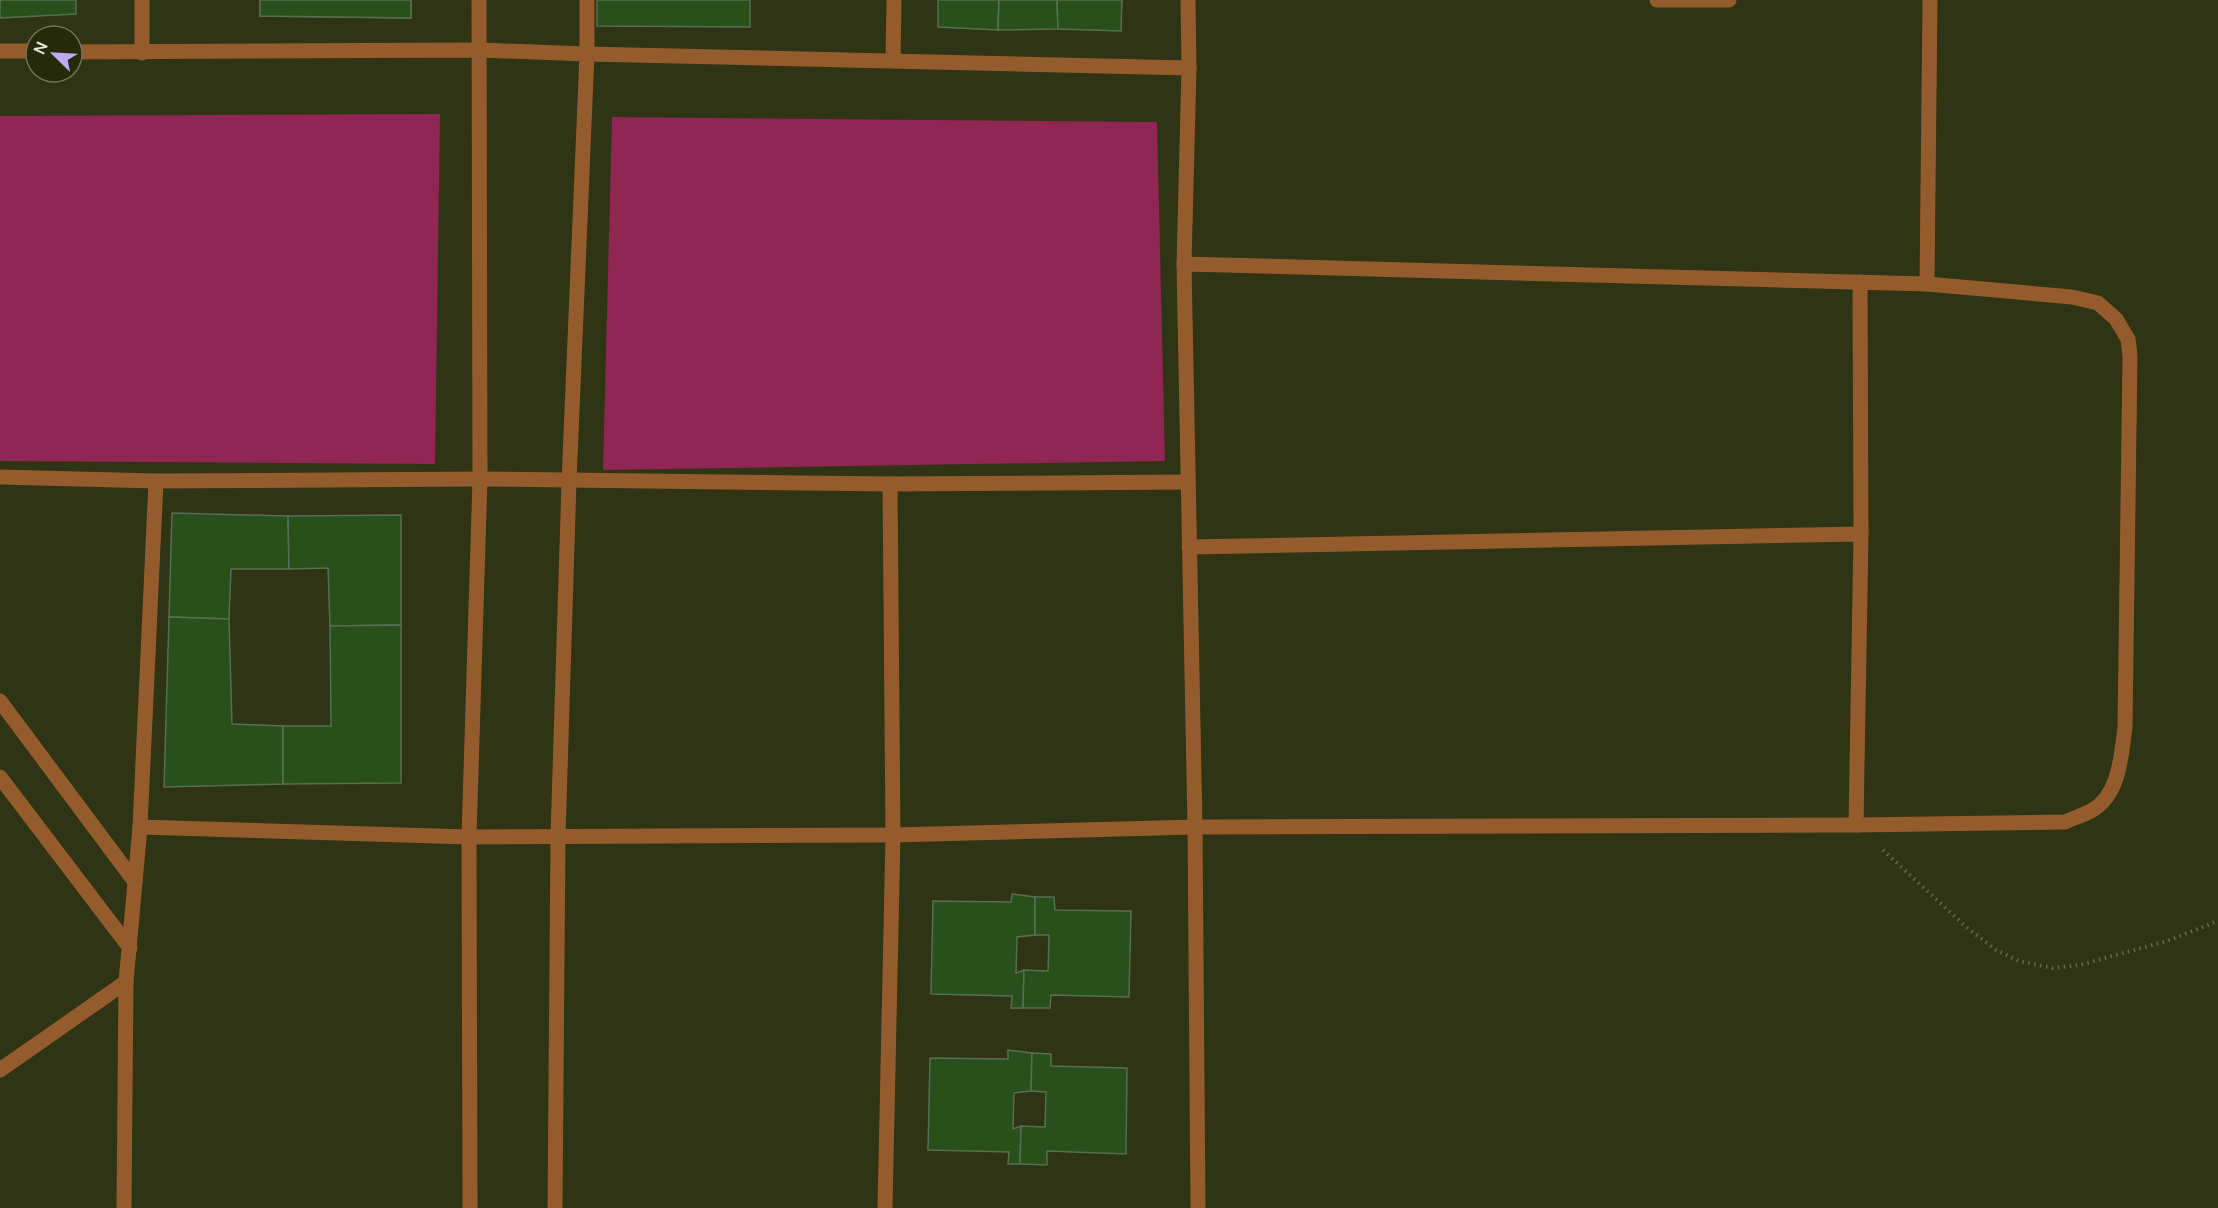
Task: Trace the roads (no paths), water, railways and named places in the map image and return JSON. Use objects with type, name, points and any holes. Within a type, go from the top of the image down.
[{"type":"street","points":[[142,0],[142,53]]},
{"type":"street","points":[[470,1208],[470,837],[480,479],[479,0]]},
{"type":"street","points":[[555,1208],[558,836],[569,482],[588,54],[587,0]]},
{"type":"street","points":[[893,61],[894,0]]},
{"type":"street","points":[[1188,0],[1185,264],[1187,482],[1195,827],[1198,1208]]},
{"type":"street","points":[[1657,0],[1729,0]]},
{"type":"street","points":[[1927,284],[1930,0]]},
{"type":"street","points":[[84,52],[479,50],[1189,68]]},
{"type":"street","points":[[0,51],[24,51]]},
{"type":"street","points":[[140,827],[470,837],[893,835],[1195,827],[2065,822],[2093,810],[2111,792],[2120,764],[2125,727],[2130,356],[2128,339],[2116,319],[2098,303],[2072,297],[1927,284],[1185,264]]},
{"type":"street","points":[[1856,825],[1861,534],[1860,282]]},
{"type":"street","points":[[0,477],[156,482],[480,479],[569,482],[890,484],[1187,482]]},
{"type":"street","points":[[124,1208],[126,982],[140,827],[156,482]]},
{"type":"street","points":[[885,1208],[893,835],[890,484]]},
{"type":"street","points":[[1189,547],[1861,534]]},
{"type":"street","points":[[0,701],[135,882]]},
{"type":"street","points":[[0,777],[130,948]]},
{"type":"street","points":[[0,1070],[126,982]]}]
